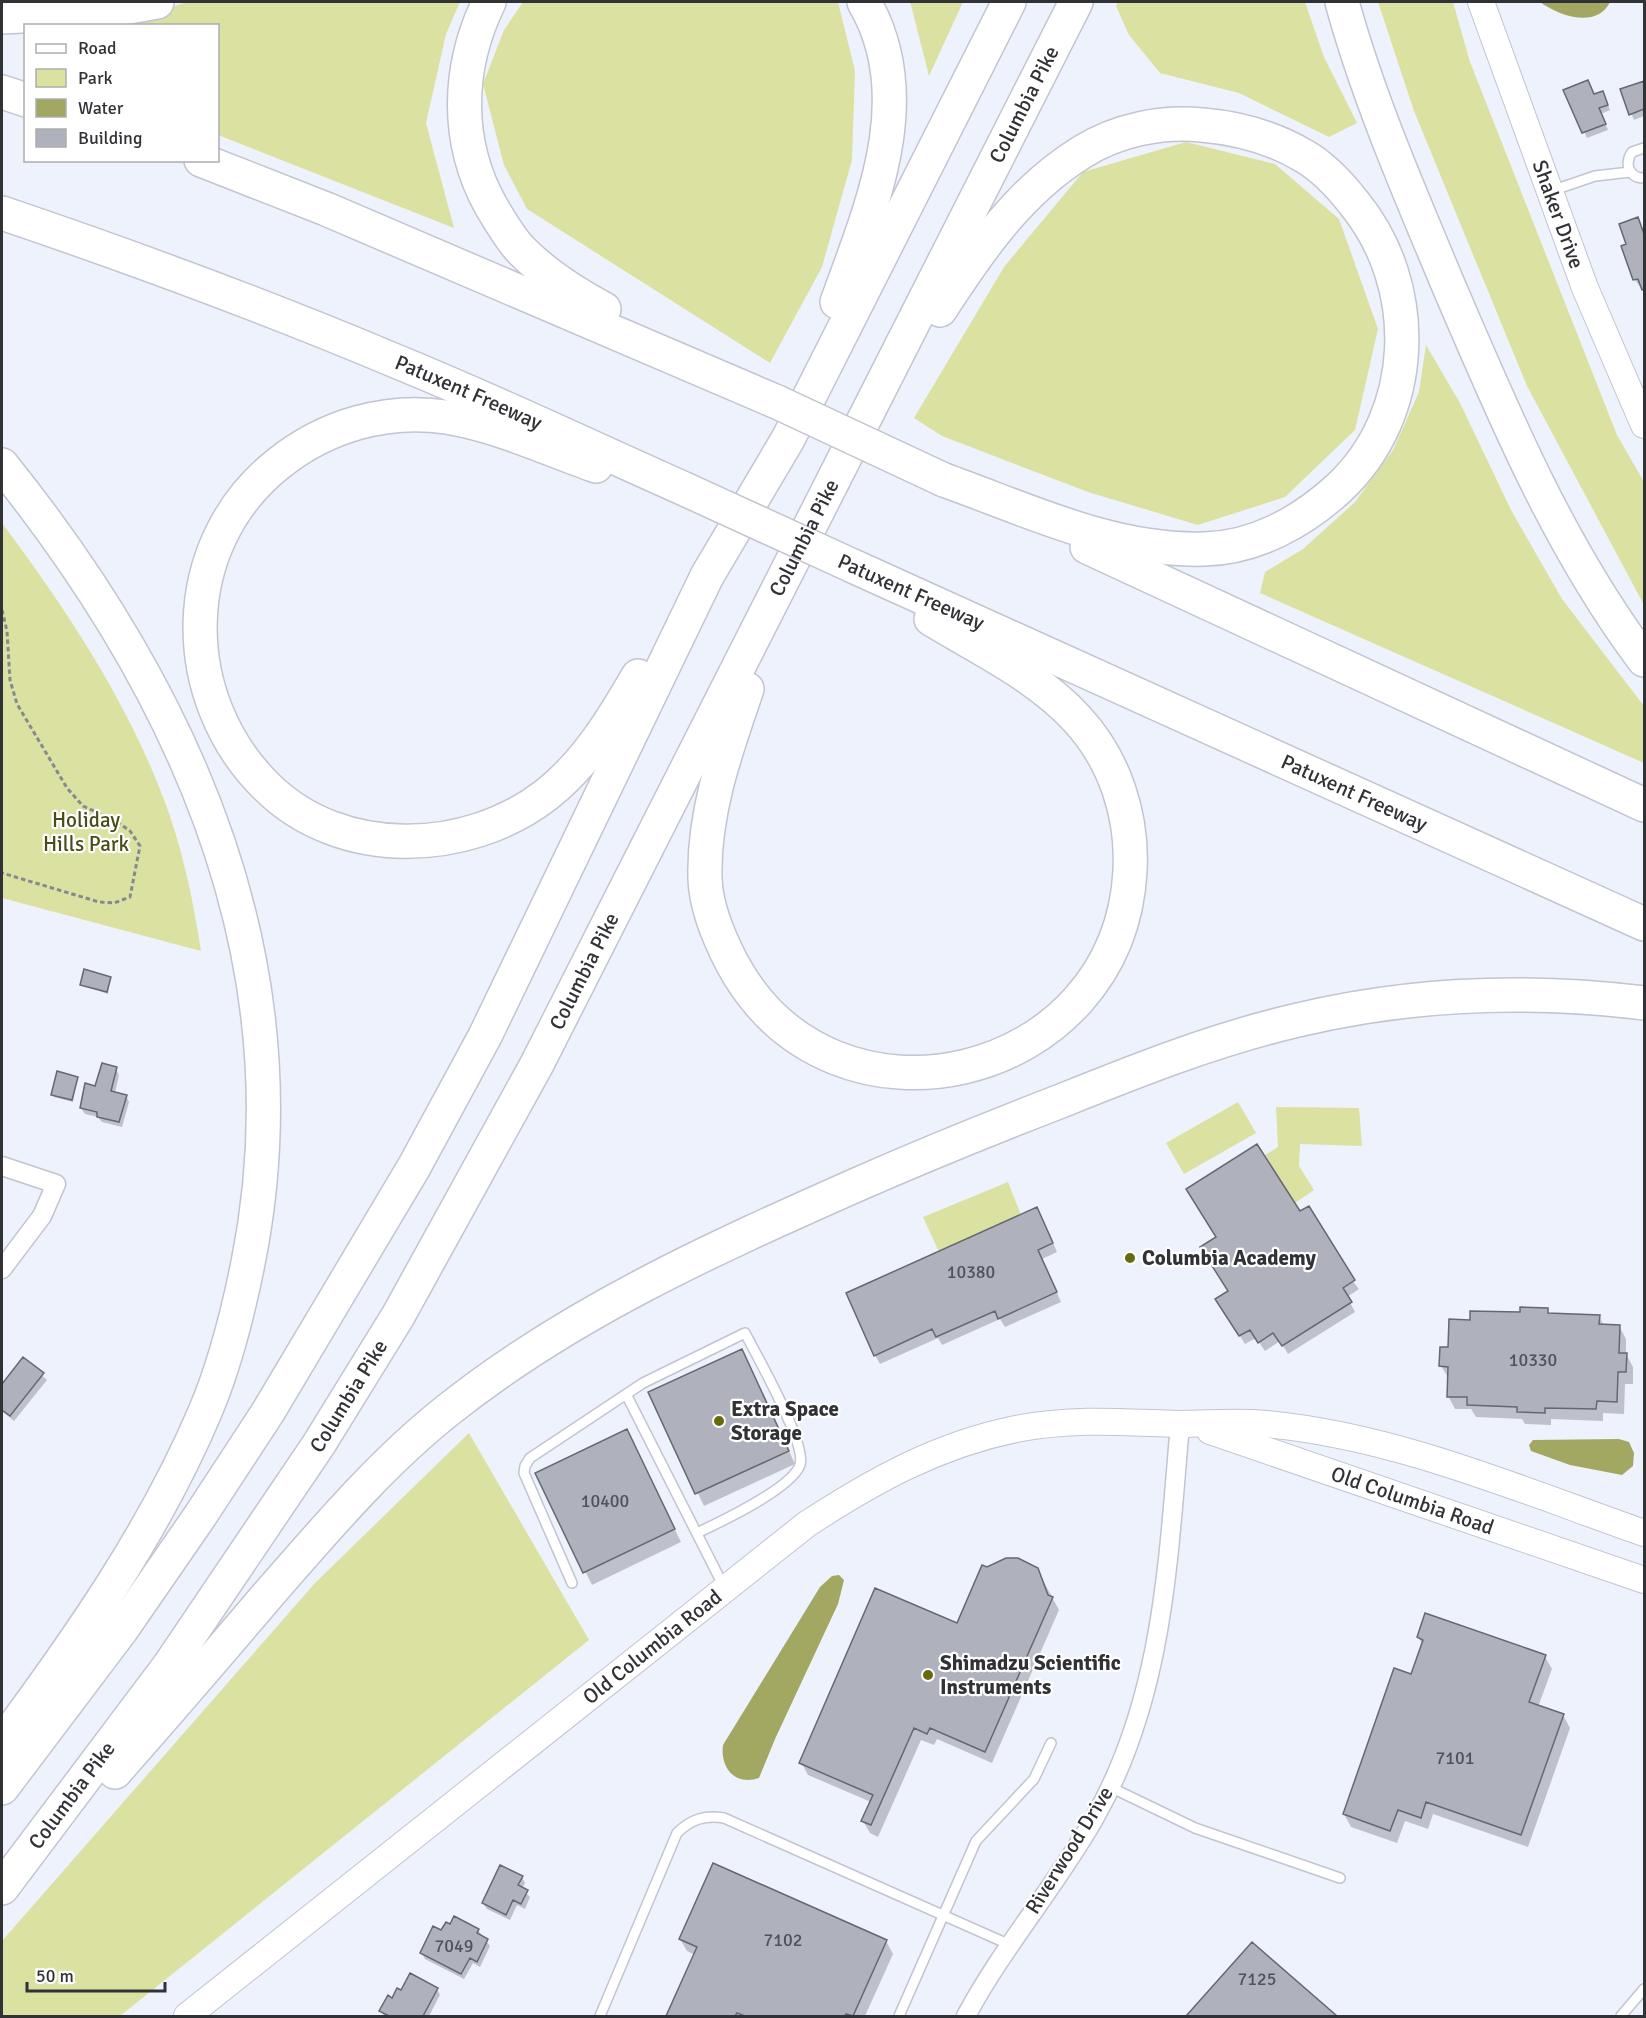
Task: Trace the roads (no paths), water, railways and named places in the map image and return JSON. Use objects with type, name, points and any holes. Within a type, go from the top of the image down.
[{"type":"highway","points":[[2,17],[101,12],[157,2]]},
{"type":"highway","points":[[489,2],[475,30],[463,90],[465,125],[471,156],[481,187],[498,219],[521,250],[580,297],[777,402]]},
{"type":"highway","points":[[788,439],[872,204],[884,155],[890,111],[888,69],[882,42],[864,2]]},
{"type":"highway","points":[[685,499],[596,466],[448,417],[386,416],[324,434],[296,449],[268,471],[244,496],[225,525],[208,561],[198,629],[202,665],[210,699],[226,733],[245,763],[269,789],[305,815],[339,829],[378,840],[414,842],[450,838],[490,827],[547,794],[598,740],[646,664],[707,576],[788,439],[1009,2]]},
{"type":"highway","name":"Columbia Pike","points":[[2,1888],[183,1647],[319,1444],[398,1316],[537,1064],[1076,2]]},
{"type":"highway","points":[[1342,2],[1383,121],[1423,224],[1515,435],[1587,577],[1644,660]]},
{"type":"highway","points":[[2,92],[24,99]]},
{"type":"highway","points":[[843,464],[984,244],[1009,214],[1049,175],[1084,151],[1125,132],[1156,125],[1187,123],[1227,127],[1265,137],[1306,157],[1339,184],[1363,213],[1381,244],[1393,272],[1400,305],[1402,338],[1394,403],[1367,454],[1348,480],[1305,517],[1244,544],[1209,549],[1139,545],[1096,534],[944,480]]},
{"type":"highway","points":[[206,162],[326,209],[777,402],[1644,805]]},
{"type":"highway","name":"Patuxent Freeway","points":[[2,213],[173,273],[400,362],[685,499],[1644,924]]},
{"type":"highway","points":[[2,229],[74,253],[294,336],[394,376],[596,466]]},
{"type":"highway","points":[[2,465],[47,522],[127,644],[166,716],[194,780],[238,905],[250,956],[260,1032],[264,1094],[263,1151],[257,1216],[228,1346],[205,1411],[163,1497],[97,1610],[2,1743]]},
{"type":"highway","points":[[791,566],[723,758],[711,809],[705,882],[722,944],[756,1000],[778,1022],[837,1059],[898,1074],[968,1068],[1003,1056],[1036,1038],[1064,1016],[1087,991],[1108,958],[1122,923],[1130,888],[1131,852],[1126,816],[1118,783],[1101,749],[1077,719],[1051,694],[852,574]]},
{"type":"highway","points":[[2,1788],[122,1629],[200,1516],[268,1412],[345,1287],[485,1036],[707,576]]},
{"type":"highway","points":[[930,619],[1137,711],[1359,796]]},
{"type":"highway","points":[[2,1914],[78,1816],[321,1533],[385,1466],[446,1412],[507,1366],[580,1320],[666,1272],[885,1172],[1148,1066],[1225,1040],[1300,1020],[1444,998],[1524,995],[1602,998],[1644,1004]]},
{"type":"street","name":"Shaker Drive","points":[[1481,2],[1548,192],[1585,288],[1644,425]]},
{"type":"street","points":[[2,1166],[56,1184],[42,1216],[2,1269]]},
{"type":"street","name":"Old Columbia Road","points":[[187,2016],[807,1524],[895,1470],[938,1452],[1016,1429],[1053,1424],[1134,1421],[1180,1424],[1265,1424],[1328,1432],[1388,1446],[1644,1533]]},
{"type":"street","name":"Old Columbia Road","points":[[1180,1424],[1264,1448],[1644,1580]]},
{"type":"street","name":"Riverwood Drive","points":[[966,2016],[1008,1944],[1072,1853],[1110,1787],[1133,1733],[1161,1626],[1180,1424]]},
{"type":"lane","points":[[1644,148],[1632,152],[1628,158],[1630,172],[1637,178],[1644,178]]},
{"type":"lane","points":[[1548,192],[1595,176],[1630,172]]},
{"type":"lane","points":[[572,1583],[524,1473],[530,1458],[627,1396],[643,1383],[745,1333],[799,1443],[800,1465],[794,1474],[750,1507],[697,1533]]},
{"type":"lane","points":[[627,1396],[725,1589]]},
{"type":"lane","points":[[899,2016],[976,1841],[1034,1779],[1051,1743]]},
{"type":"lane","points":[[1110,1787],[1195,1828],[1340,1878]]},
{"type":"lane","points":[[600,2016],[677,1833],[687,1823],[698,1818],[711,1816],[724,1818],[1008,1944]]},
{"type":"lane","points":[[1621,2016],[1644,1989]]},
{"type":"water","points":[[1540,2],[1610,2],[1604,10],[1587,18],[1557,12]]},
{"type":"water","points":[[1619,1439],[1629,1442],[1634,1453],[1633,1466],[1622,1475],[1570,1465],[1531,1451],[1529,1445],[1533,1440]]},
{"type":"water","points":[[839,1575],[844,1580],[838,1604],[759,1778],[750,1780],[736,1777],[724,1761],[723,1745],[820,1587],[832,1576]]},
{"type":"place","name":"Columbia Academy","points":[[1130,1258]]},
{"type":"place","name":"Extra Space Storage","points":[[719,1421]]},
{"type":"place","name":"Shimadzu Scientific Instruments","points":[[928,1675]]},
{"type":"park label","name":"Holiday Hills Park","points":[[86,832]]}]
